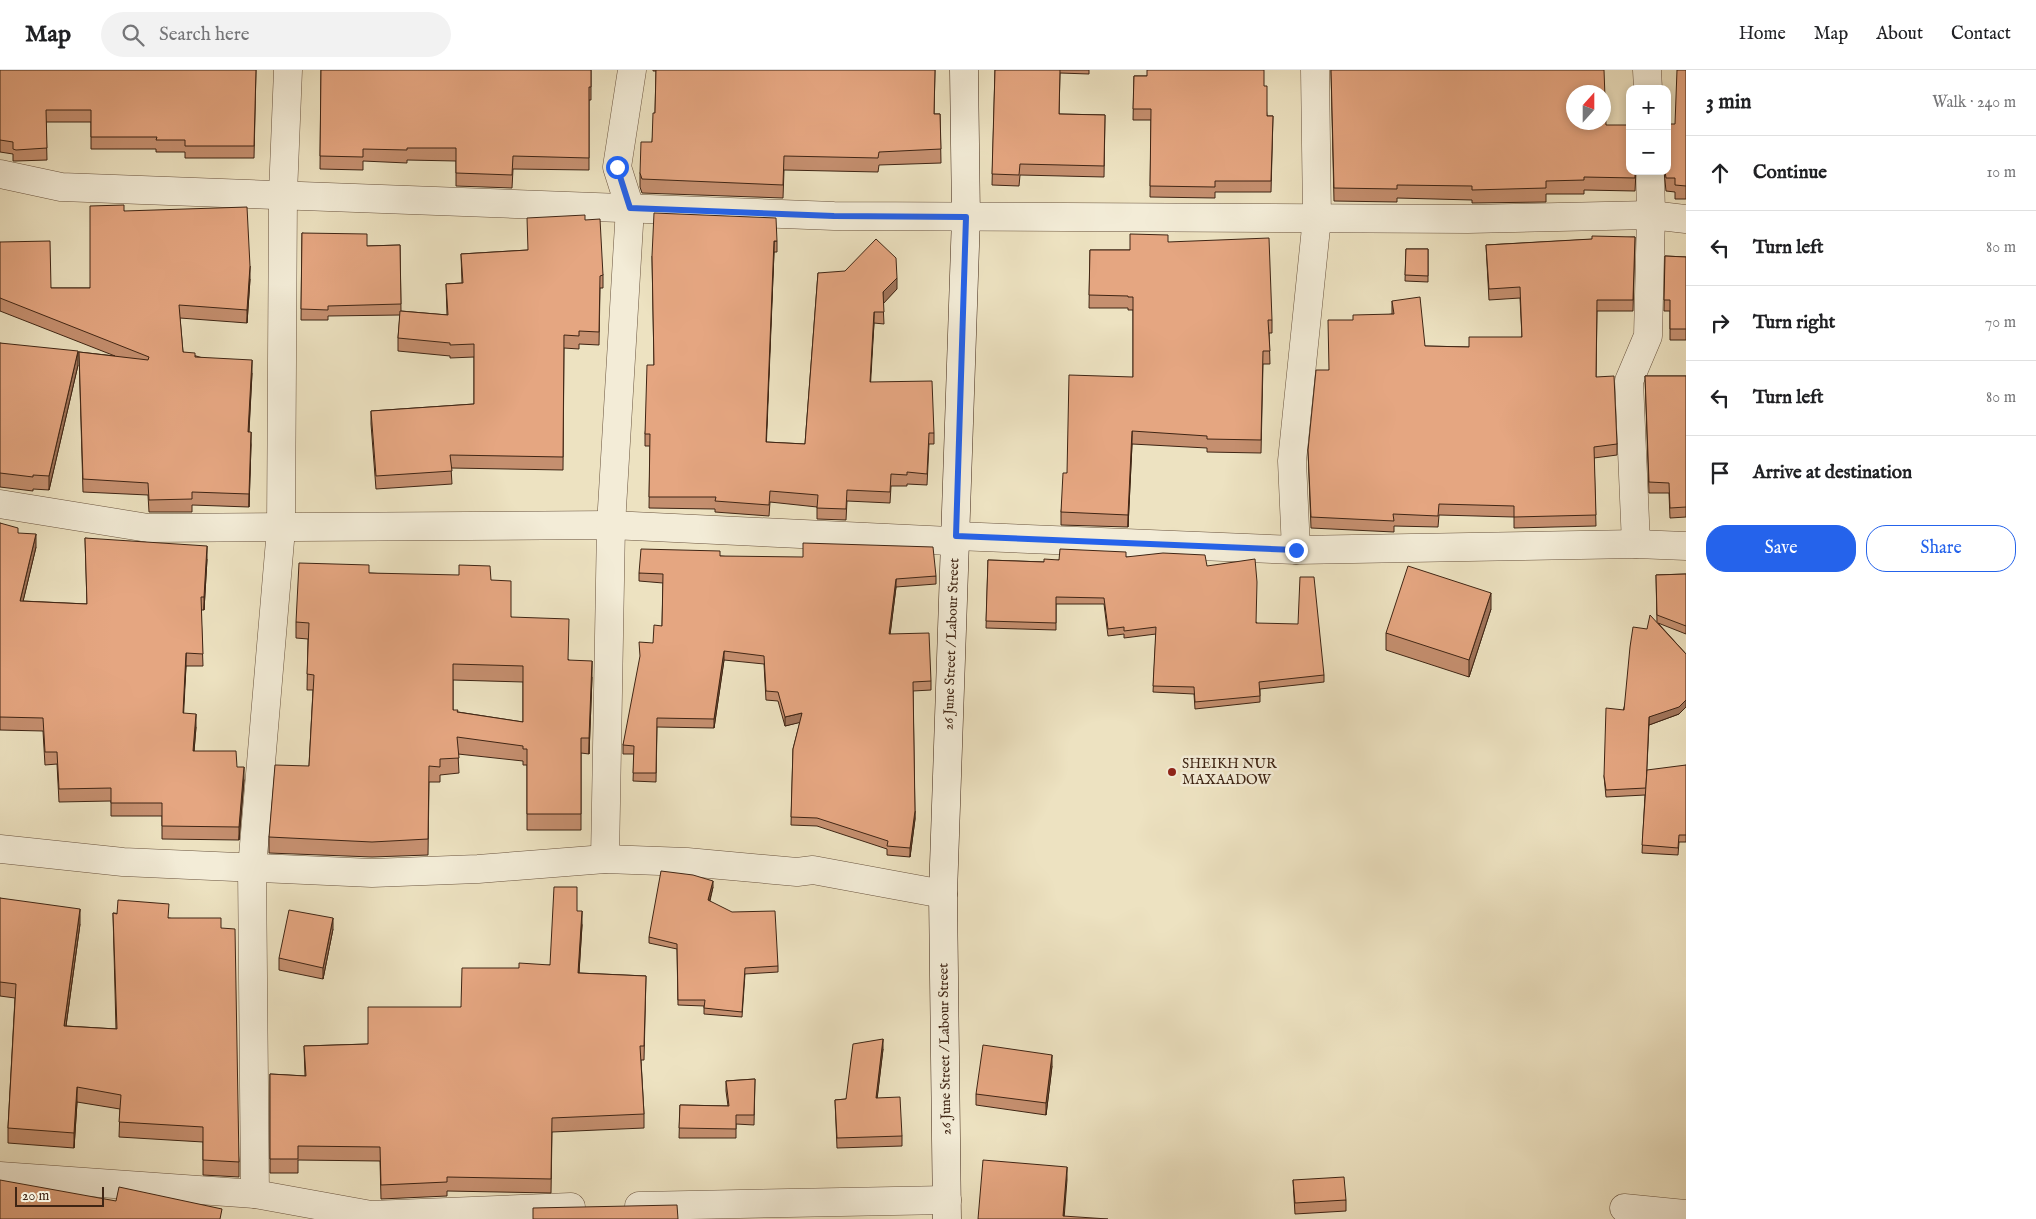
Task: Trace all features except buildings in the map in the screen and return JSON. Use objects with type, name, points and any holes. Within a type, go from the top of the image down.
[{"type":"street","points":[[254,1194],[252,868],[281,529],[282,194],[288,70]]},
{"type":"street","points":[[604,859],[611,526],[630,208],[617,167],[632,70]]},
{"type":"street","name":"26 June Street / Labour Street","points":[[947,1210],[943,894],[966,217],[964,70]]},
{"type":"street","points":[[1296,550],[1292,461],[1318,218],[1315,70]]},
{"type":"street","points":[[1647,70],[1648,85]]},
{"type":"street","points":[[0,174],[61,187],[834,216],[1468,219],[1651,215],[1686,219]]},
{"type":"street","points":[[1636,544],[1629,381],[1648,336],[1650,175]]},
{"type":"street","points":[[0,504],[148,528],[281,529],[611,526],[950,541],[956,536],[1296,550],[1636,544],[1686,546]]},
{"type":"street","points":[[0,849],[123,862],[372,873],[478,869],[604,859],[687,862],[797,872],[813,870],[943,894]]},
{"type":"street","points":[[0,1176],[254,1194],[371,1215],[601,1207],[947,1210]]},
{"type":"street","points":[[1624,1208],[1686,1214]]},
{"type":"place","name":"SHEIKH NUR MAXAADOW","points":[[1172,772]]},
{"type":"route","points":[[617,167],[630,208],[834,216],[966,217],[956,536],[1296,550]]}]
